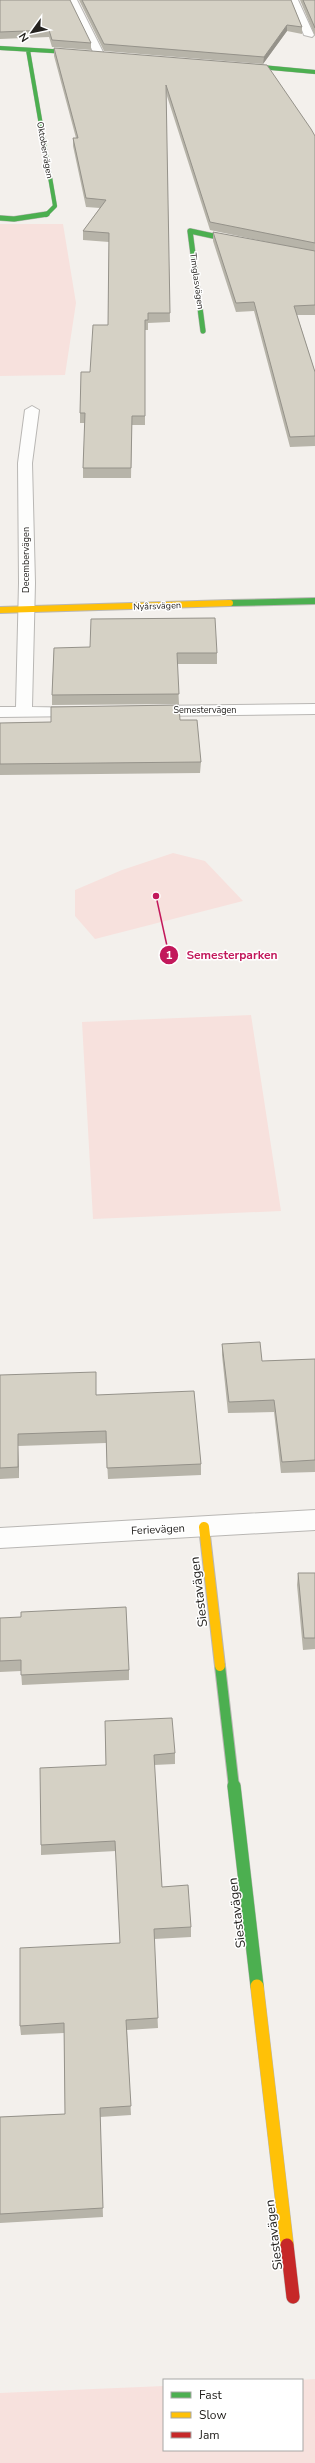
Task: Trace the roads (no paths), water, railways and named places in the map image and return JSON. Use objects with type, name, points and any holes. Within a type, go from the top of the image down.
[{"type":"street","points":[[73,0],[103,54]]},
{"type":"street","points":[[294,0],[309,35]]},
{"type":"street","points":[[0,48],[103,54]]},
{"type":"street","name":"Oktobervägen","points":[[0,218],[14,219],[46,215],[55,206],[28,50]]},
{"type":"street","points":[[230,65],[315,72]]},
{"type":"street","name":"Timglasvägen","points":[[203,331],[190,231],[253,244]]},
{"type":"street","name":"Decembervägen","points":[[24,712],[25,463],[32,410]]},
{"type":"street","name":"Nyårsvägen","points":[[0,610],[315,601]]},
{"type":"street","name":"Semestervägen","points":[[137,711],[315,709]]},
{"type":"street","points":[[0,712],[98,711]]},
{"type":"street","name":"Ferievägen","points":[[0,1538],[315,1520]]},
{"type":"street","name":"Siestavägen","points":[[204,1527],[293,2297]]},
{"type":"place","name":"Semesterparken","points":[[156,896]]}]
